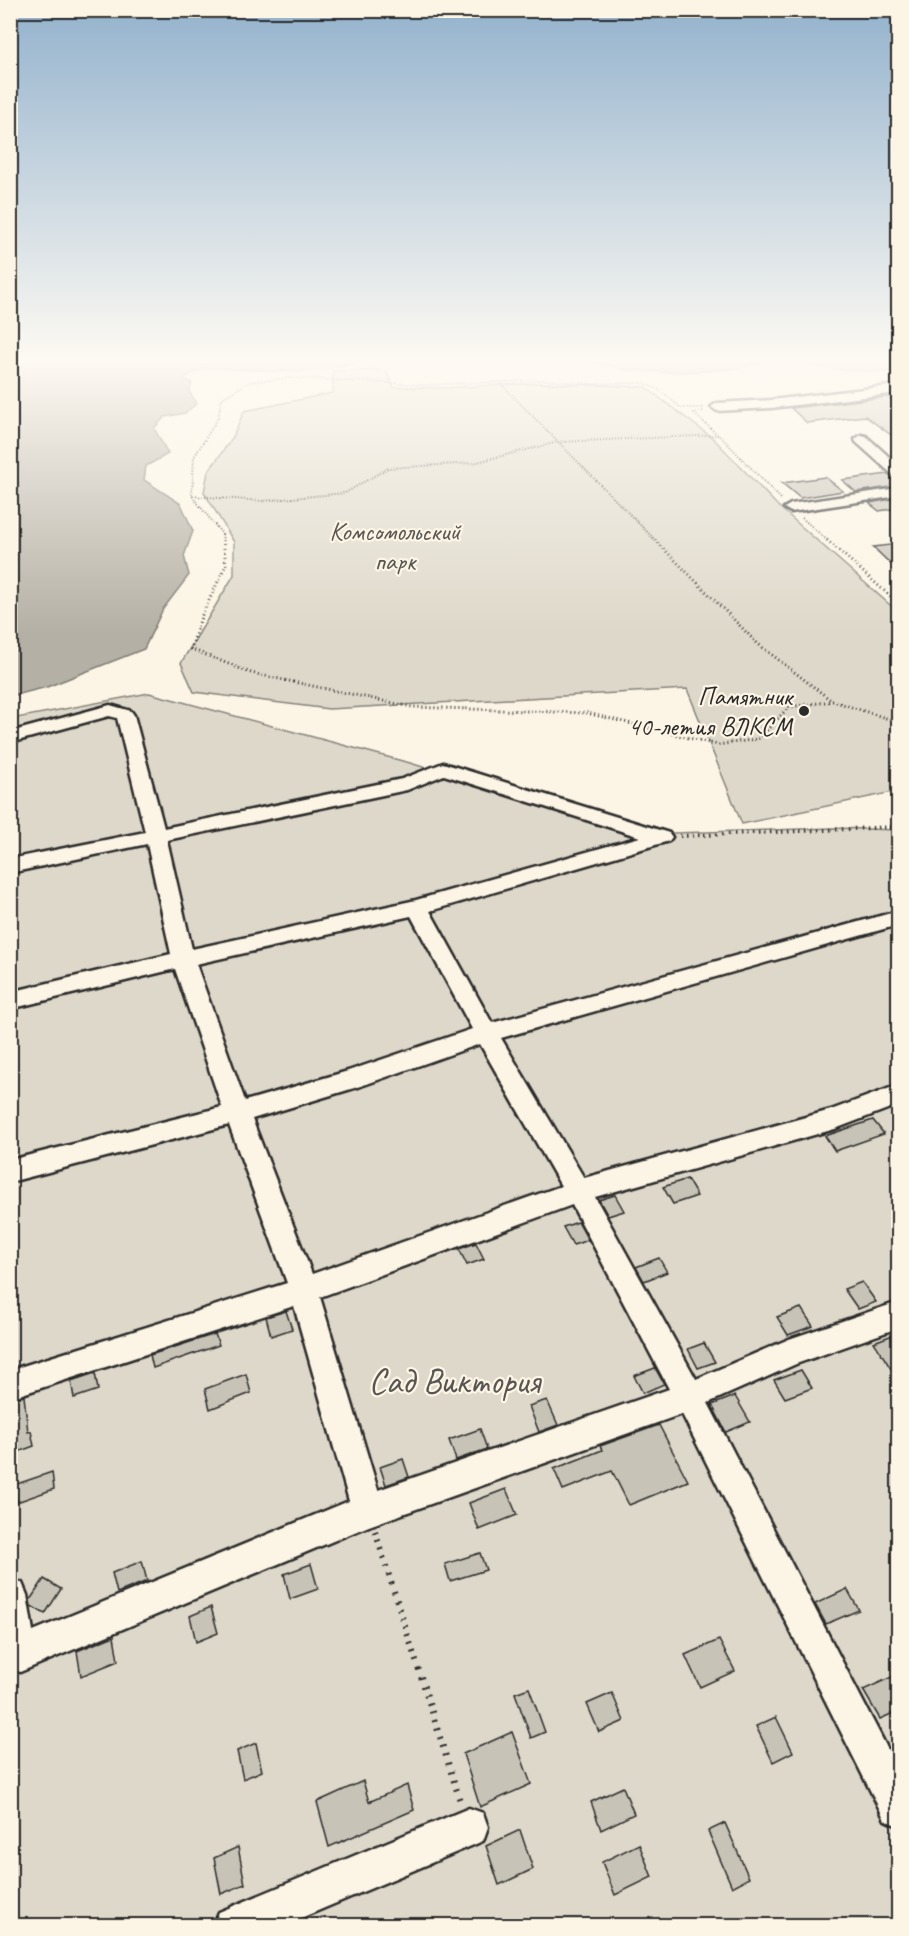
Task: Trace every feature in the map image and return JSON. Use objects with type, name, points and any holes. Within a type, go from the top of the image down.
[{"type":"street","points":[[876,452],[898,472]]},
{"type":"street","points":[[791,508],[898,492]]},
{"type":"street","points":[[10,738],[110,710],[125,715],[156,837],[183,959],[237,1113],[304,1290],[368,1510]]},
{"type":"street","points":[[10,866],[407,784],[443,769],[662,837]]},
{"type":"street","points":[[10,1001],[183,959],[417,907],[662,837]]},
{"type":"street","points":[[417,907],[486,1034],[578,1191],[689,1396],[898,1807]]},
{"type":"street","points":[[10,1171],[237,1113],[352,1079],[486,1034],[898,918]]},
{"type":"street","points":[[10,1384],[304,1290],[578,1191],[835,1119],[898,1095]]},
{"type":"street","points":[[10,1595],[16,1656],[368,1510],[689,1396],[789,1353],[898,1315]]},
{"type":"street","points":[[233,1926],[469,1827]]},
{"type":"path","points":[[197,452],[194,457],[192,496],[222,534],[226,565],[201,617],[191,649],[251,673],[412,707],[587,713],[718,746],[758,739],[789,707],[833,701]]},
{"type":"path","points":[[192,496],[262,501],[345,493],[388,468],[473,464],[518,452]]},
{"type":"path","points":[[568,452],[758,644],[833,701],[898,722]]},
{"type":"path","points":[[662,837],[898,827]]},
{"type":"path","points":[[368,1510],[469,1827]]},
{"type":"green space","name":"Комсомольский парк","points":[[222,452],[727,452],[777,505],[898,612],[898,791],[742,824],[687,689],[329,709],[194,692],[181,663],[234,575],[234,542],[204,492],[208,472]]},
{"type":"green space","name":"Сад Виктория","points":[[149,693],[410,763],[640,834],[834,828],[898,830],[898,1925],[11,1926],[11,719]]},
{"type":"shaded area","points":[[11,452],[167,452],[168,454],[146,466],[144,480],[181,504],[193,531],[184,556],[189,575],[163,609],[144,649],[47,687],[11,696]]},
{"type":"building","points":[[888,474],[898,480],[898,486],[856,492],[842,480]]},
{"type":"building","points":[[825,477],[843,491],[800,498],[782,483]]},
{"type":"building","points":[[898,498],[898,508],[879,511],[869,503]]},
{"type":"building","points":[[898,544],[898,571],[873,547]]},
{"type":"building","points":[[873,1120],[884,1134],[835,1151],[825,1136]]},
{"type":"building","points":[[687,1179],[697,1196],[673,1204],[663,1187]]},
{"type":"building","points":[[615,1195],[624,1211],[608,1216],[599,1200]]},
{"type":"building","points":[[578,1222],[588,1240],[573,1245],[563,1227]]},
{"type":"building","points":[[476,1243],[484,1259],[467,1265],[459,1249]]},
{"type":"building","points":[[659,1258],[667,1272],[644,1281],[636,1267]]},
{"type":"building","points":[[862,1282],[876,1302],[858,1309],[844,1289]]},
{"type":"building","points":[[801,1308],[813,1326],[788,1335],[777,1317]]},
{"type":"building","points":[[286,1311],[292,1329],[271,1336],[266,1317]]},
{"type":"building","points":[[898,1333],[898,1380],[874,1342]]},
{"type":"building","points":[[215,1334],[219,1345],[153,1368],[150,1355]]},
{"type":"building","points":[[704,1343],[715,1362],[698,1368],[688,1349]]},
{"type":"building","points":[[655,1368],[664,1384],[643,1393],[634,1376]]},
{"type":"building","points":[[801,1370],[812,1388],[785,1398],[774,1380]]},
{"type":"building","points":[[95,1373],[98,1390],[74,1398],[71,1381]]},
{"type":"building","points":[[246,1374],[251,1393],[210,1409],[205,1389]]},
{"type":"building","points":[[24,1396],[28,1432],[31,1431],[34,1446],[10,1455],[10,1400]]},
{"type":"building","points":[[735,1396],[750,1422],[726,1432],[712,1405]]},
{"type":"building","points":[[547,1400],[558,1425],[539,1432],[529,1406]]},
{"type":"building","points":[[659,1425],[688,1481],[629,1505],[612,1471],[563,1490],[554,1469],[602,1450],[600,1446]]},
{"type":"building","points":[[480,1429],[487,1449],[456,1460],[449,1440]]},
{"type":"building","points":[[403,1459],[409,1477],[386,1485],[380,1467]]},
{"type":"building","points":[[52,1472],[54,1489],[17,1502],[14,1485]]},
{"type":"building","points":[[506,1489],[517,1515],[479,1530],[469,1503]]},
{"type":"building","points":[[480,1553],[486,1570],[450,1581],[445,1564]]},
{"type":"building","points":[[142,1561],[147,1581],[117,1593],[112,1573]]},
{"type":"building","points":[[311,1564],[318,1589],[290,1599],[284,1574]]},
{"type":"building","points":[[44,1579],[61,1589],[45,1614],[31,1606],[30,1600]]},
{"type":"building","points":[[847,1589],[859,1610],[826,1624],[815,1604]]},
{"type":"building","points":[[211,1607],[218,1633],[196,1642],[190,1616]]},
{"type":"building","points":[[114,1636],[118,1661],[81,1676],[77,1651]]},
{"type":"building","points":[[719,1640],[735,1671],[700,1687],[685,1655]]},
{"type":"building","points":[[894,1676],[898,1684],[898,1711],[880,1719],[863,1690]]},
{"type":"building","points":[[529,1688],[545,1732],[531,1738],[515,1693]]},
{"type":"building","points":[[612,1693],[624,1721],[599,1732],[587,1704]]},
{"type":"building","points":[[776,1717],[793,1752],[773,1762],[756,1726]]},
{"type":"building","points":[[512,1732],[531,1784],[480,1807],[463,1754]]},
{"type":"building","points":[[256,1743],[262,1771],[243,1779],[237,1751]]},
{"type":"building","points":[[363,1781],[369,1802],[407,1785],[414,1810],[329,1847],[317,1802]]},
{"type":"building","points":[[623,1787],[634,1814],[601,1830],[591,1802]]},
{"type":"building","points":[[725,1823],[749,1878],[732,1887],[708,1831]]},
{"type":"building","points":[[520,1830],[533,1869],[499,1885],[486,1846]]},
{"type":"building","points":[[639,1844],[652,1877],[615,1895],[602,1862]]},
{"type":"building","points":[[238,1847],[245,1884],[221,1894],[214,1858]]},
{"type":"place","name":"Памятник 40-летия ВЛКСМ","points":[[804,711]]}]
